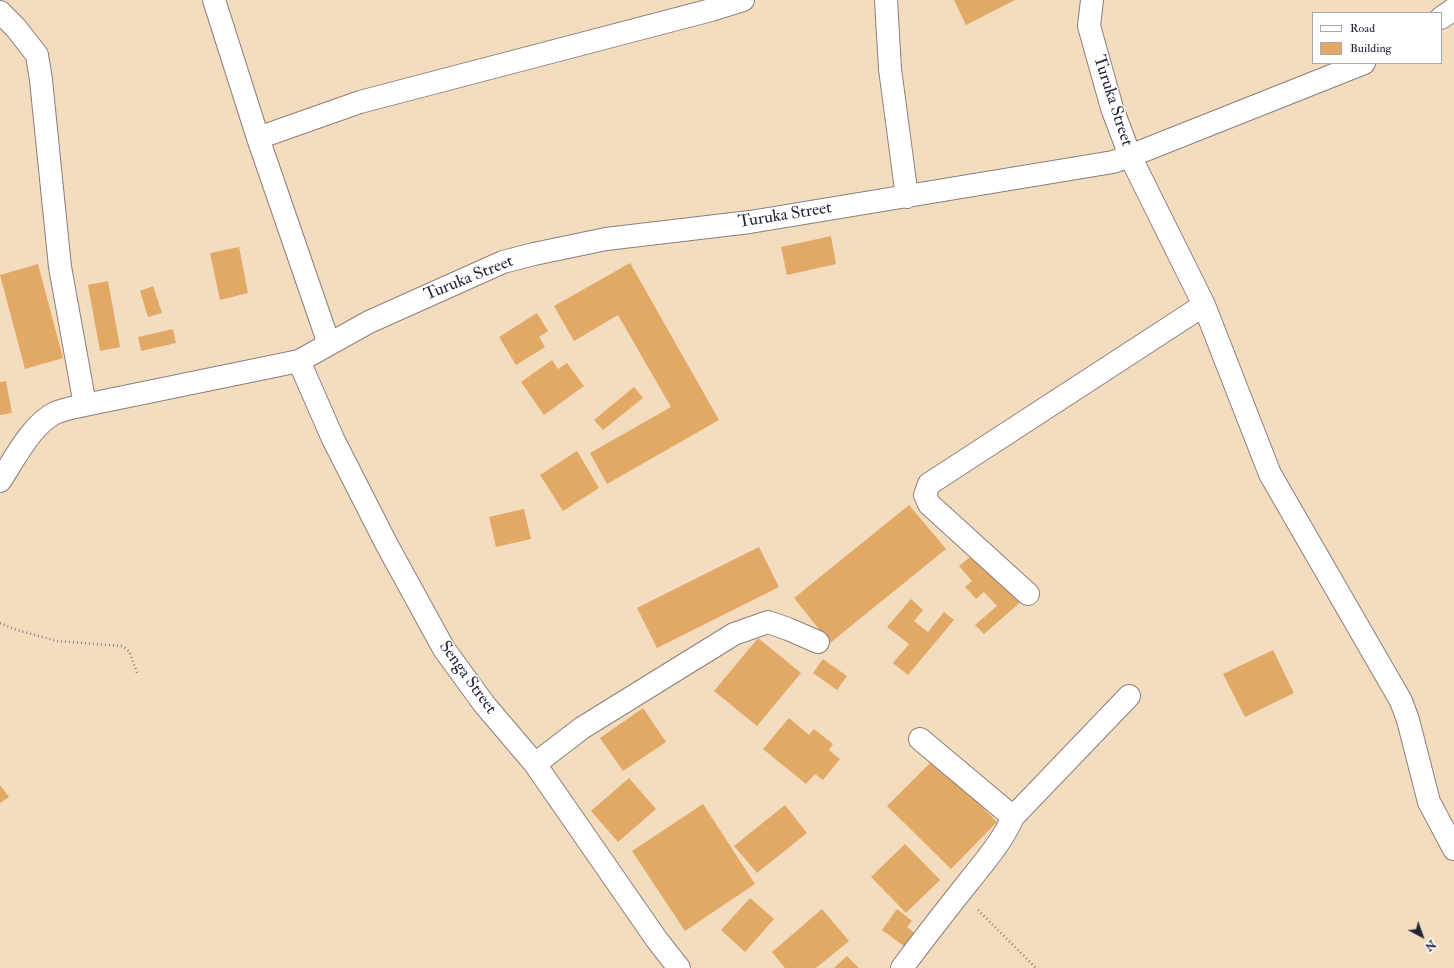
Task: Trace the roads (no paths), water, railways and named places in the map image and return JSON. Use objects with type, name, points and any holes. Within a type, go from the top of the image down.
[{"type":"street","points":[[214,0],[258,138],[330,344]]},
{"type":"street","points":[[258,138],[360,102],[711,10],[743,0]]},
{"type":"street","points":[[886,0],[890,69],[907,197]]},
{"type":"street","name":"Turuka Street","points":[[0,481],[35,429],[55,413],[85,404],[299,361],[383,315],[503,262],[606,239],[750,222],[1113,162],[1130,156],[1112,108],[1089,26],[1092,0]]},
{"type":"street","points":[[1442,17],[1454,9]]},
{"type":"street","points":[[0,12],[16,28],[37,55],[41,80],[60,267],[85,404]]},
{"type":"street","points":[[1361,64],[1130,156],[1204,305],[1270,474],[1401,701],[1408,720],[1429,802],[1454,849]]},
{"type":"street","points":[[1028,594],[929,504],[925,495],[929,484],[1204,305]]},
{"type":"street","name":"Senga Street","points":[[299,361],[334,438],[383,538],[444,649],[484,704],[535,764],[657,940],[679,968]]},
{"type":"street","points":[[535,764],[582,728],[734,634],[768,622],[788,628],[818,642]]},
{"type":"street","points":[[902,968],[1003,836],[1013,817],[1129,696]]},
{"type":"street","points":[[920,739],[1013,817]]}]
